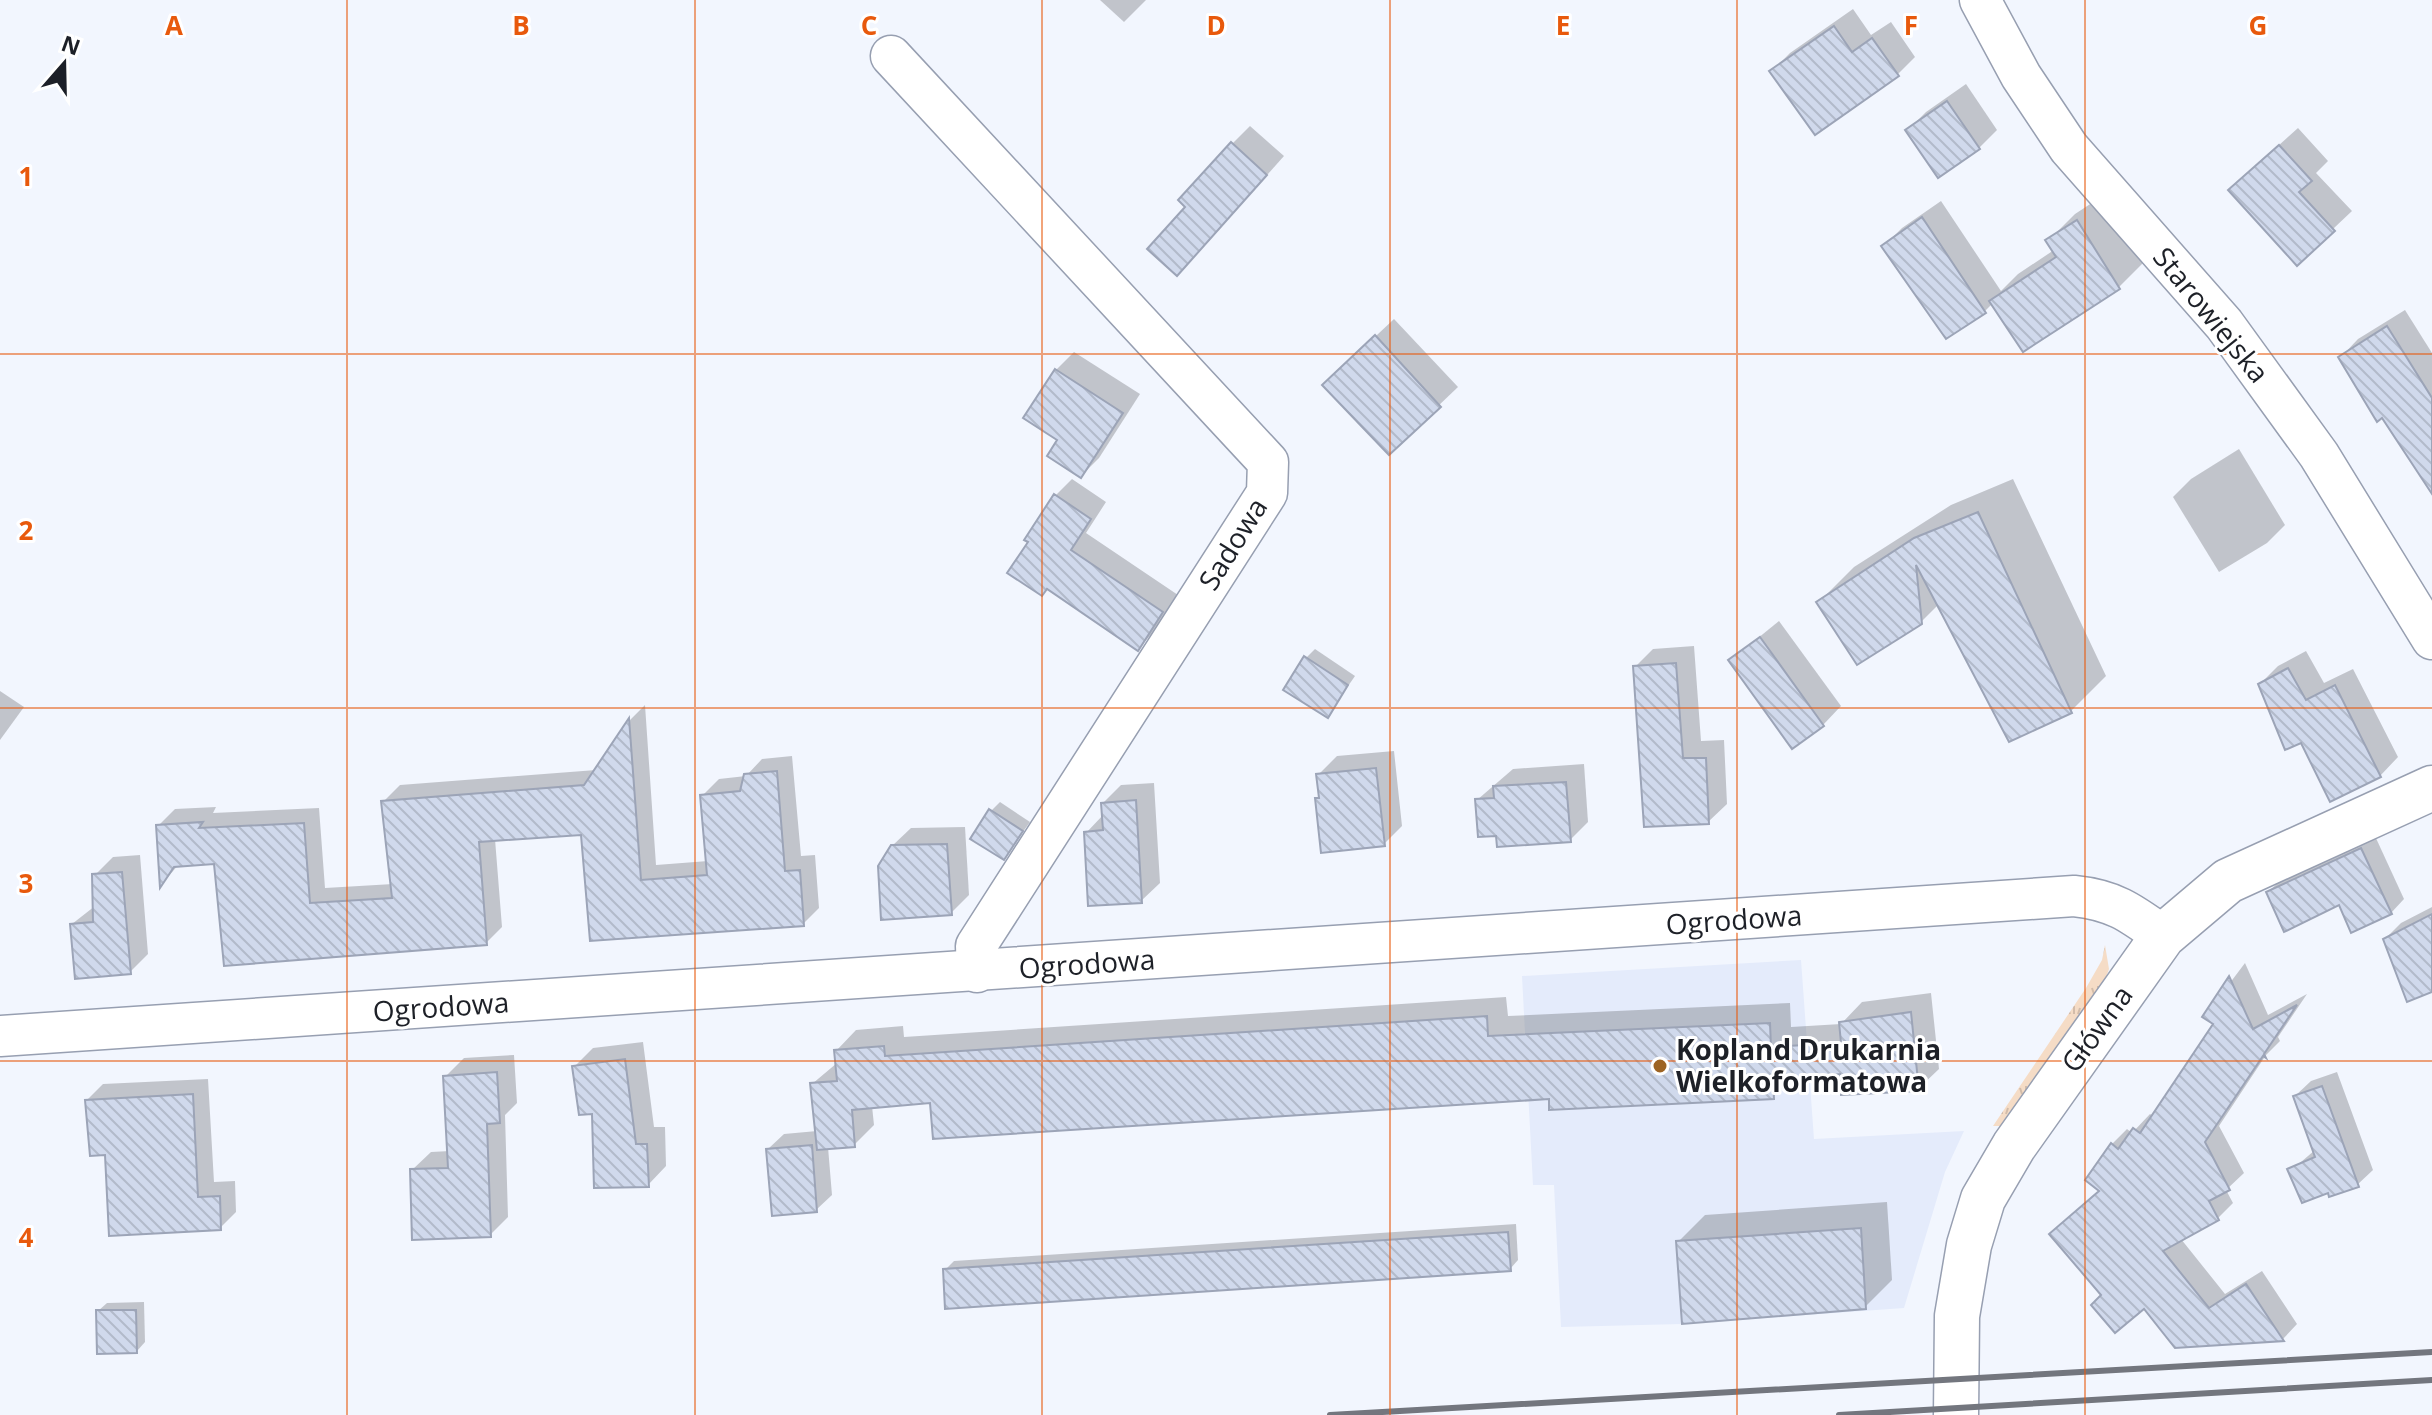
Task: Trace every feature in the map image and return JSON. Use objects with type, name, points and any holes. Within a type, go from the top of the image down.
[{"type":"street","name":"Starowiejska","points":[[1980,0],[2021,76],[2069,148],[2224,324],[2319,455],[2432,639]]},
{"type":"street","name":"Sadowa","points":[[891,56],[1268,462],[1267,493],[976,946],[977,972]]},
{"type":"street","name":"Główna","points":[[1956,1415],[1957,1316],[1962,1272],[1983,1199],[2014,1146],[2163,936],[2228,881],[2432,788]]},
{"type":"street","name":"Ogrodowa","points":[[0,1036],[2074,896],[2104,899],[2125,909],[2163,936]]},
{"type":"shaded area","points":[[1801,960],[1814,1139],[1964,1131],[1945,1172],[1904,1308],[1682,1324],[1561,1327],[1554,1185],[1533,1185],[1522,976]]},
{"type":"green space","points":[[2105,945],[2109,969],[2104,983],[2003,1126],[1993,1126],[2086,988],[2102,960]]},
{"type":"building","points":[[1834,26],[1852,52],[1872,38],[1899,76],[1815,135],[1769,71]]},
{"type":"building","points":[[1947,101],[1980,149],[1938,178],[1905,130]]},
{"type":"building","points":[[1231,142],[1267,175],[1177,276],[1147,249],[1185,207],[1178,200]]},
{"type":"building","points":[[2279,145],[2312,181],[2299,192],[2335,231],[2297,266],[2228,190]]},
{"type":"building","points":[[1922,217],[1986,313],[1946,339],[1881,246]]},
{"type":"building","points":[[2077,220],[2120,289],[2023,352],[1989,301],[2056,257],[2045,240]]},
{"type":"building","points":[[2387,326],[2432,398],[2432,494],[2382,418],[2377,422],[2338,357]]},
{"type":"building","points":[[1375,335],[1441,407],[1389,455],[1322,385]]},
{"type":"building","points":[[1055,369],[1123,413],[1081,478],[1047,456],[1057,440],[1023,418]]},
{"type":"building","points":[[1054,494],[1091,519],[1071,550],[1163,612],[1138,651],[1047,589],[1042,596],[1007,573]]},
{"type":"building","points":[[1978,512],[2072,713],[2009,742],[1916,565],[1922,624],[1857,665],[1816,602],[1914,538]]},
{"type":"building","points":[[1760,637],[1824,726],[1792,749],[1728,660]]},
{"type":"building","points":[[1304,656],[1348,685],[1328,718],[1283,690]]},
{"type":"building","points":[[1676,663],[1683,758],[1706,758],[1709,824],[1644,827],[1633,666]]},
{"type":"building","points":[[2288,668],[2306,700],[2335,685],[2381,777],[2330,802],[2301,743],[2285,750],[2258,684]]},
{"type":"building","points":[[629,718],[641,880],[707,875],[700,795],[740,791],[744,774],[777,771],[785,871],[800,870],[804,926],[590,941],[581,835],[479,842],[487,945],[224,966],[214,864],[174,867],[160,888],[156,825],[203,822],[199,828],[304,823],[310,903],[392,898],[381,801],[584,785]]},
{"type":"building","points":[[1376,768],[1385,846],[1321,853],[1315,798],[1319,798],[1316,774]]},
{"type":"building","points":[[1566,782],[1571,842],[1497,847],[1496,836],[1478,837],[1475,799],[1494,798],[1493,786]]},
{"type":"building","points":[[1136,800],[1142,903],[1088,906],[1084,832],[1103,830],[1101,803]]},
{"type":"building","points":[[989,809],[1023,831],[1004,860],[970,839]]},
{"type":"building","points":[[947,844],[952,915],[881,920],[878,866],[891,845]]},
{"type":"building","points":[[2361,848],[2392,914],[2351,933],[2339,905],[2284,932],[2266,892]]},
{"type":"building","points":[[122,872],[131,974],[75,979],[70,924],[93,922],[92,874]]},
{"type":"building","points":[[2432,914],[2432,992],[2407,1002],[2383,939]]},
{"type":"building","points":[[2229,976],[2253,1029],[2297,1005],[2264,1054],[2266,1058],[2263,1056],[2205,1142],[2230,1190],[2209,1201],[2219,1220],[2163,1251],[2209,1308],[2246,1284],[2284,1341],[2175,1348],[2144,1309],[2115,1333],[2091,1305],[2101,1295],[2049,1234],[2099,1191],[2085,1180],[2111,1143],[2118,1149],[2133,1128],[2140,1133],[2213,1024],[2202,1017]]},
{"type":"building","points":[[1911,1012],[1919,1091],[1841,1095],[1840,1074],[1773,1081],[1774,1099],[1549,1110],[1549,1099],[933,1139],[930,1103],[852,1110],[855,1147],[817,1150],[810,1083],[837,1081],[834,1050],[884,1046],[885,1056],[1487,1016],[1488,1036],[1770,1023],[1771,1047],[1841,1043],[1839,1022]]},
{"type":"building","points":[[625,1059],[636,1144],[647,1144],[649,1187],[594,1188],[592,1114],[579,1115],[572,1066]]},
{"type":"building","points":[[497,1072],[500,1123],[487,1124],[491,1237],[412,1240],[410,1169],[448,1168],[443,1076]]},
{"type":"building","points":[[2322,1086],[2359,1187],[2329,1197],[2328,1193],[2302,1203],[2287,1169],[2315,1157],[2293,1096]]},
{"type":"building","points":[[193,1094],[198,1197],[220,1196],[221,1230],[109,1236],[105,1155],[90,1156],[85,1100]]},
{"type":"building","points":[[812,1145],[817,1212],[772,1216],[766,1149]]},
{"type":"building","points":[[1861,1228],[1866,1309],[1682,1324],[1676,1241]]},
{"type":"building","points":[[1508,1232],[1511,1271],[945,1309],[943,1269]]},
{"type":"building","points":[[96,1310],[136,1310],[137,1353],[97,1354]]},
{"type":"railway","points":[[1330,1415],[2432,1352]]},
{"type":"railway","points":[[1839,1415],[2432,1380]]},
{"type":"place","name":"Kopland Drukarnia Wielkoformatowa","points":[[1660,1066]]}]
